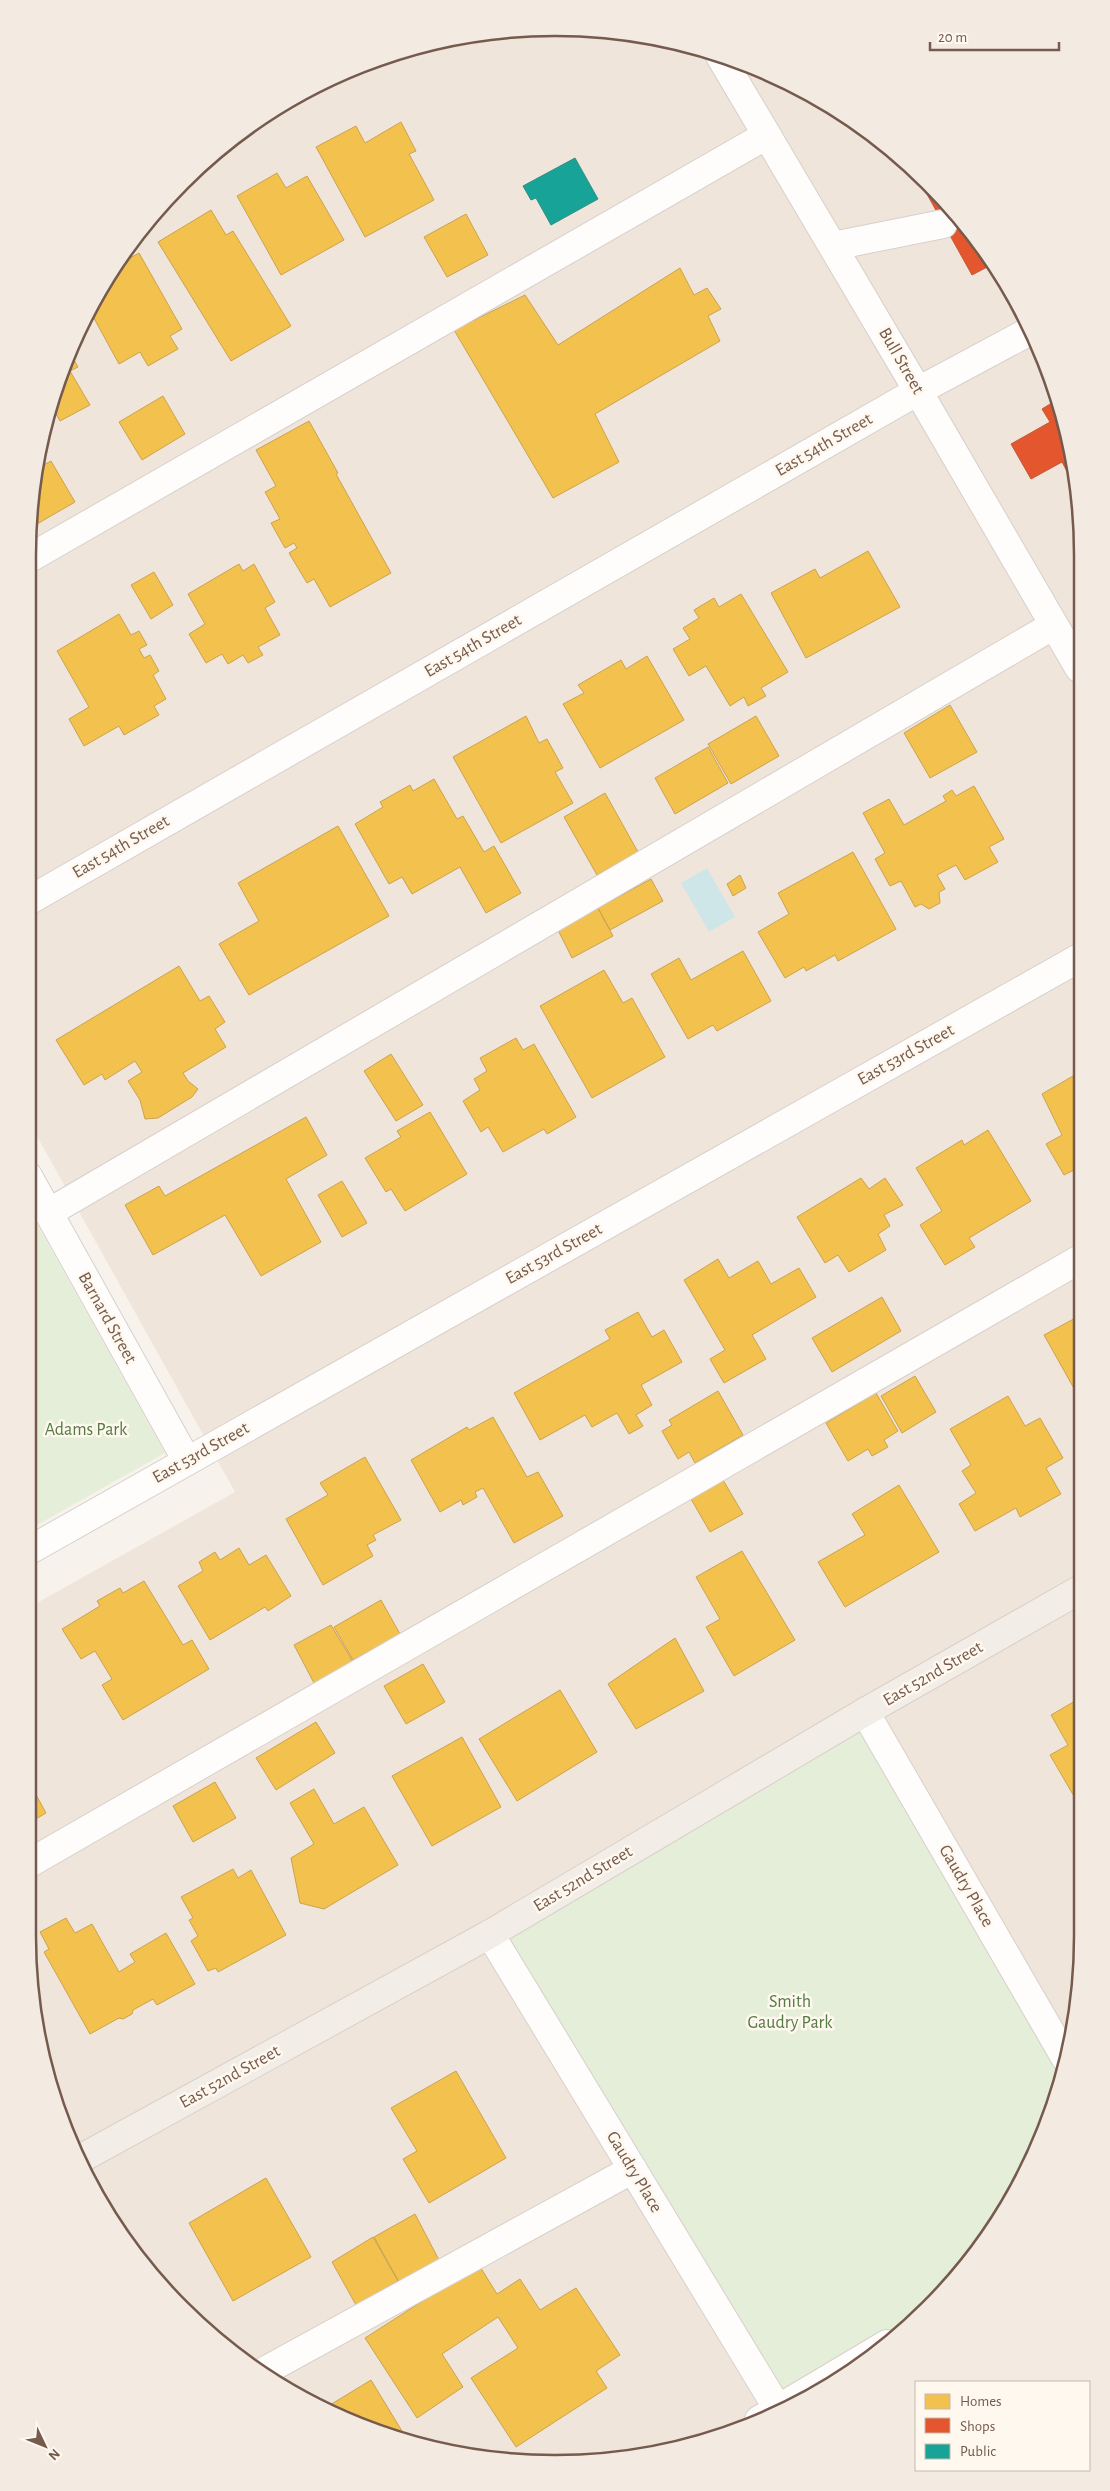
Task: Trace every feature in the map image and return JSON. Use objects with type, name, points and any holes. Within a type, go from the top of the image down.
[{"type":"main road","name":"East 52nd Street","points":[[86,2156],[490,1934],[866,1712],[1074,1593]]},
{"type":"street","name":"Bull Street","points":[[726,65],[918,391],[1074,661]]},
{"type":"street","points":[[36,555],[767,135]]},
{"type":"street","points":[[833,246],[943,224]]},
{"type":"street","name":"East 54th Street","points":[[36,896],[918,391],[1024,334]]},
{"type":"street","points":[[48,1213],[1054,625]]},
{"type":"street","name":"East 53rd Street","points":[[36,1546],[1074,961]]},
{"type":"street","name":"Barnard Street","points":[[36,1191],[188,1461]]},
{"type":"street","points":[[36,1859],[1074,1261]]},
{"type":"street","name":"Gaudry Place","points":[[866,1712],[1061,2050]]},
{"type":"street","name":"Gaudry Place","points":[[490,1934],[633,2169],[765,2410]]},
{"type":"street","points":[[269,2368],[633,2169]]},
{"type":"shaded area","points":[[521,37],[589,37],[623,41],[656,46],[722,64],[784,90],[814,106],[871,143],[922,188],[967,239],[1004,296],[1034,356],[1046,388],[1064,454],[1073,521],[1073,1970],[1064,2037],[1046,2103],[1034,2135],[1004,2195],[967,2252],[945,2278],[922,2303],[871,2348],[814,2385],[784,2401],[754,2415],[689,2437],[656,2445],[589,2454],[521,2454],[487,2450],[454,2445],[388,2427],[356,2415],[296,2385],[239,2348],[213,2326],[188,2303],[143,2252],[106,2195],[76,2135],[64,2103],[46,2037],[37,1970],[36,1936],[36,1604],[235,1492],[36,1134],[37,521],[46,454],[64,388],[76,356],[106,296],[143,239],[165,213],[188,188],[239,143],[296,106],[326,90],[356,76],[421,54],[454,46]]},
{"type":"green space","name":"Adams Park","points":[[36,1222],[165,1453],[36,1526]]},
{"type":"green space","name":"Smith Gaudry Park","points":[[865,1712],[1061,2050],[1046,2103],[1034,2135],[1004,2195],[967,2252],[922,2303],[871,2348],[814,2385],[776,2405],[490,1934]]},
{"type":"water","points":[[707,868],[735,917],[709,932],[681,883]]},
{"type":"building: Homes","points":[[401,122],[416,151],[409,154],[434,200],[365,237],[316,147],[356,126],[365,143]]},
{"type":"building: Homes","points":[[277,173],[286,188],[307,176],[344,240],[281,275],[237,196]]},
{"type":"building: Homes","points":[[211,210],[226,235],[233,231],[291,326],[231,361],[158,242]]},
{"type":"building: Homes","points":[[466,214],[488,255],[447,277],[424,237]]},
{"type":"building: Homes","points":[[139,253],[182,329],[170,336],[178,349],[148,366],[140,352],[119,364],[94,318],[130,258]]},
{"type":"building: Homes","points":[[680,268],[694,295],[707,288],[721,309],[708,316],[720,341],[595,414],[619,462],[553,498],[454,330],[525,295],[558,345]]},
{"type":"building: Homes","points":[[74,360],[78,367],[70,371]]},
{"type":"building: Homes","points":[[70,371],[90,405],[60,421],[56,414]]},
{"type":"building: Homes","points":[[163,396],[185,434],[142,460],[119,422]]},
{"type":"building: Homes","points":[[309,421],[391,573],[330,607],[314,579],[307,583],[289,553],[297,548],[294,543],[285,548],[271,523],[280,519],[265,492],[276,486],[256,450]]},
{"type":"building: Homes","points":[[51,461],[75,502],[37,524],[41,487],[44,465]]},
{"type":"building: Homes","points":[[868,551],[900,607],[806,658],[771,593],[815,569],[820,578]]},
{"type":"building: Homes","points":[[239,564],[243,571],[254,564],[275,602],[265,608],[280,635],[258,647],[263,655],[248,663],[243,655],[228,664],[222,654],[206,663],[189,634],[205,624],[188,594]]},
{"type":"building: Homes","points":[[154,572],[173,605],[151,619],[131,585]]},
{"type":"building: Homes","points":[[741,594],[788,672],[761,688],[766,696],[748,706],[744,697],[730,706],[706,666],[689,676],[673,649],[690,639],[683,628],[699,618],[694,610],[714,598],[719,607]]},
{"type":"building: Homes","points":[[119,614],[131,635],[139,631],[147,645],[139,649],[144,658],[150,655],[159,671],[153,675],[166,699],[154,706],[159,715],[124,735],[119,726],[84,746],[69,719],[89,707],[57,651]]},
{"type":"building: Homes","points":[[647,656],[684,720],[600,768],[563,704],[584,693],[578,685],[621,660],[626,669]]},
{"type":"building: Homes","points":[[950,705],[977,752],[930,778],[904,733]]},
{"type":"building: Homes","points":[[526,716],[539,743],[547,739],[563,768],[555,772],[573,803],[501,843],[453,757]]},
{"type":"building: Homes","points":[[756,716],[779,756],[731,784],[708,744]]},
{"type":"building: Homes","points":[[708,747],[728,783],[675,814],[655,778]]},
{"type":"building: Homes","points":[[434,779],[457,819],[463,816],[484,852],[494,846],[521,893],[486,913],[460,867],[412,894],[402,877],[389,884],[355,824],[383,807],[380,802],[410,785],[413,791]]},
{"type":"building: Homes","points":[[974,786],[1004,839],[989,847],[998,862],[965,880],[956,865],[937,875],[945,889],[939,892],[940,903],[929,909],[921,904],[915,907],[901,881],[890,886],[875,859],[885,853],[863,813],[889,799],[904,825],[946,801],[943,796],[952,790],[956,796]]},
{"type":"building: Homes","points":[[605,793],[638,852],[597,875],[564,817]]},
{"type":"building: Homes","points":[[338,826],[389,916],[249,995],[219,944],[259,921],[238,883]]},
{"type":"building: Homes","points":[[853,852],[896,929],[838,961],[835,955],[806,971],[804,967],[785,978],[758,932],[789,914],[778,893]]},
{"type":"building: Homes","points":[[740,875],[746,888],[733,896],[727,884]]},
{"type":"building: Homes","points":[[651,879],[663,901],[610,930],[598,908]]},
{"type":"building: Homes","points":[[598,908],[613,936],[572,958],[558,930]]},
{"type":"building: Homes","points":[[743,951],[771,1001],[717,1031],[713,1025],[688,1039],[651,974],[679,958],[691,980]]},
{"type":"building: Homes","points":[[179,966],[200,1001],[209,996],[225,1022],[215,1029],[226,1047],[183,1073],[188,1081],[198,1089],[192,1097],[158,1118],[145,1119],[140,1100],[128,1081],[142,1072],[135,1061],[105,1080],[102,1074],[84,1085],[56,1040]]},
{"type":"building: Homes","points":[[604,970],[623,1003],[632,998],[665,1057],[592,1098],[540,1006]]},
{"type":"building: Homes","points":[[516,1038],[523,1050],[534,1044],[576,1117],[547,1134],[544,1129],[503,1152],[488,1127],[481,1132],[463,1101],[480,1090],[474,1079],[487,1071],[480,1058]]},
{"type":"building: Homes","points":[[391,1054],[423,1105],[396,1121],[364,1071]]},
{"type":"building: Homes","points":[[1073,1076],[1074,1078],[1074,1170],[1064,1175],[1046,1144],[1062,1135],[1042,1094]]},
{"type":"building: Homes","points":[[430,1112],[467,1174],[405,1211],[391,1189],[386,1192],[365,1158],[401,1137],[397,1131]]},
{"type":"building: Homes","points":[[306,1117],[327,1155],[286,1179],[321,1242],[261,1276],[225,1215],[153,1255],[125,1205],[159,1186],[165,1196]]},
{"type":"building: Homes","points":[[988,1130],[1031,1201],[969,1238],[975,1247],[945,1265],[920,1225],[942,1211],[916,1168],[962,1140],[964,1145]]},
{"type":"building: Homes","points":[[861,1178],[869,1189],[885,1178],[903,1205],[884,1215],[890,1226],[878,1234],[886,1250],[849,1272],[838,1255],[825,1263],[797,1217]]},
{"type":"building: Homes","points":[[342,1181],[367,1223],[342,1237],[318,1195]]},
{"type":"building: Homes","points":[[718,1259],[729,1278],[758,1261],[771,1284],[799,1268],[816,1297],[752,1335],[766,1359],[724,1383],[710,1359],[725,1350],[684,1280]]},
{"type":"building: Homes","points":[[882,1297],[901,1331],[832,1372],[812,1338]]},
{"type":"building: Homes","points":[[638,1312],[652,1337],[664,1330],[682,1362],[641,1385],[652,1405],[636,1415],[643,1426],[629,1434],[617,1413],[592,1427],[585,1415],[540,1440],[514,1393],[610,1339],[605,1330]]},
{"type":"building: Homes","points":[[1074,1319],[1074,1389],[1044,1335]]},
{"type":"building: Homes","points":[[915,1376],[936,1412],[902,1433],[881,1396]]},
{"type":"building: Homes","points":[[718,1391],[743,1435],[695,1463],[689,1452],[678,1459],[662,1431],[672,1425],[669,1420]]},
{"type":"building: Homes","points":[[876,1393],[898,1431],[884,1440],[888,1447],[872,1456],[868,1449],[848,1461],[826,1423]]},
{"type":"building: Homes","points":[[1008,1396],[1025,1426],[1040,1418],[1063,1458],[1046,1468],[1061,1494],[1020,1517],[1016,1508],[975,1531],[959,1504],[976,1493],[962,1471],[971,1465],[950,1429]]},
{"type":"building: Homes","points":[[493,1417],[527,1477],[538,1472],[563,1516],[514,1543],[483,1488],[475,1492],[477,1497],[463,1505],[461,1500],[440,1512],[411,1460],[467,1427],[469,1430]]},
{"type":"building: Homes","points":[[365,1457],[401,1520],[373,1535],[376,1540],[367,1545],[373,1556],[323,1585],[286,1519],[328,1495],[320,1483]]},
{"type":"building: Homes","points":[[723,1480],[743,1514],[710,1532],[691,1499]]},
{"type":"building: Homes","points":[[899,1485],[939,1552],[845,1607],[818,1562],[865,1535],[852,1514]]},
{"type":"building: Homes","points":[[239,1548],[249,1565],[266,1555],[291,1596],[268,1611],[265,1607],[210,1640],[178,1586],[203,1571],[199,1562],[215,1552],[220,1560]]},
{"type":"building: Homes","points":[[742,1551],[795,1640],[734,1676],[706,1627],[720,1619],[696,1577]]},
{"type":"building: Homes","points":[[144,1581],[183,1645],[192,1640],[209,1669],[123,1720],[102,1685],[112,1679],[95,1651],[81,1659],[62,1629],[100,1606],[97,1601],[120,1588],[123,1593]]},
{"type":"building: Homes","points":[[381,1600],[400,1634],[353,1660],[334,1627]]},
{"type":"building: Homes","points":[[331,1625],[353,1662],[314,1683],[294,1645]]},
{"type":"building: Homes","points":[[675,1638],[704,1691],[636,1729],[608,1684]]},
{"type":"building: Homes","points":[[423,1664],[445,1702],[406,1724],[384,1686]]},
{"type":"building: Homes","points":[[560,1690],[597,1752],[517,1801],[479,1739]]},
{"type":"building: Homes","points":[[1074,1702],[1074,1796],[1050,1755],[1068,1745],[1051,1715]]},
{"type":"building: Homes","points":[[316,1722],[335,1753],[276,1790],[256,1758]]},
{"type":"building: Homes","points":[[462,1737],[501,1807],[432,1846],[392,1776]]},
{"type":"building: Homes","points":[[215,1782],[236,1818],[193,1842],[173,1806]]},
{"type":"building: Homes","points":[[314,1789],[334,1824],[364,1807],[398,1865],[324,1909],[300,1903],[291,1858],[314,1844],[290,1803]]},
{"type":"building: Homes","points":[[36,1795],[46,1813],[36,1819]]},
{"type":"building: Homes","points":[[233,1869],[238,1878],[251,1870],[286,1935],[218,1972],[216,1968],[208,1971],[191,1941],[198,1936],[189,1920],[193,1918],[181,1897]]},
{"type":"building: Homes","points":[[66,1918],[75,1933],[92,1924],[119,1972],[135,1962],[130,1954],[166,1933],[195,1984],[157,2005],[153,1999],[133,2010],[132,2014],[123,2019],[119,2018],[90,2034],[44,1952],[49,1949],[40,1932]]},
{"type":"building: Homes","points":[[456,2071],[506,2158],[429,2203],[403,2159],[417,2151],[391,2108]]},
{"type":"building: Homes","points":[[266,2178],[311,2257],[233,2301],[189,2223]]},
{"type":"building: Homes","points":[[415,2214],[439,2260],[399,2282],[374,2237]]},
{"type":"building: Homes","points":[[373,2237],[398,2281],[356,2305],[332,2262]]},
{"type":"building: Homes","points":[[479,2265],[497,2294],[520,2279],[540,2310],[576,2288],[620,2355],[596,2371],[607,2388],[516,2447],[471,2378],[518,2348],[498,2317],[442,2354],[463,2387],[417,2418],[365,2338]]},
{"type":"building: Homes","points":[[371,2380],[402,2431],[356,2415],[332,2404]]},
{"type":"building: Shops","points":[[926,192],[967,239],[986,267],[972,275]]},
{"type":"building: Shops","points":[[1051,404],[1066,470],[1062,462],[1031,479],[1011,444],[1050,422],[1042,409]]},
{"type":"building: Public","points":[[575,158],[598,199],[551,225],[536,198],[531,200],[523,186]]}]
